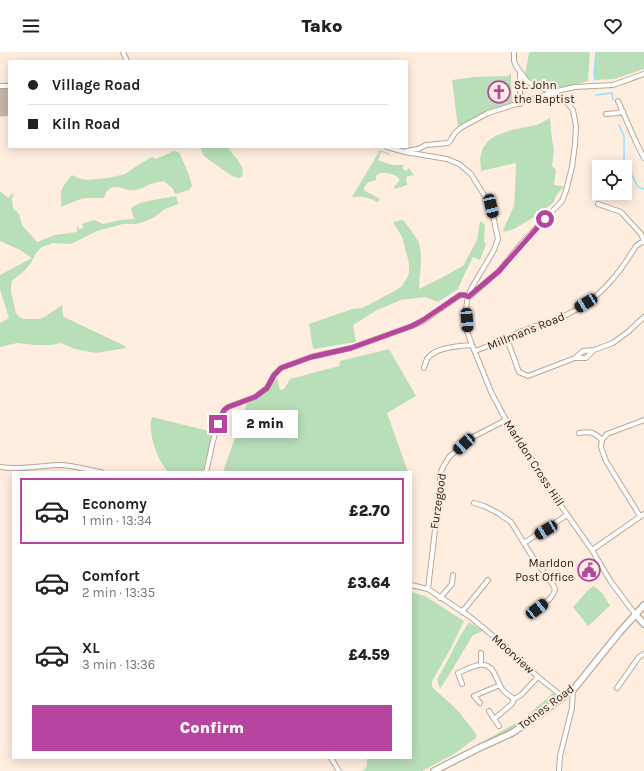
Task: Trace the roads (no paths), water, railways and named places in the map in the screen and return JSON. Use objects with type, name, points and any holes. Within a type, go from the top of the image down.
[{"type":"street","points":[[123,52],[125,60]]},
{"type":"street","points":[[468,297],[499,271],[522,243],[562,201],[572,167],[576,144],[576,126],[573,110],[565,100],[553,92],[527,81],[520,73],[515,63],[514,52]]},
{"type":"street","points":[[520,73],[520,104]]},
{"type":"street","points":[[404,152],[418,150],[426,145],[448,143],[455,133],[488,113],[520,104],[553,92],[575,87],[612,85],[644,74]]},
{"type":"street","points":[[618,101],[644,158]]},
{"type":"street","points":[[606,114],[623,111]]},
{"type":"street","points":[[390,148],[404,152],[447,159],[459,164],[471,174],[491,206],[498,239],[494,250],[471,289],[468,297]]},
{"type":"street","points":[[598,204],[621,212],[641,234],[644,241]]},
{"type":"street","name":"Millmans Road","points":[[475,351],[566,315],[586,303],[598,294],[616,276],[636,246],[644,241]]},
{"type":"street","points":[[206,471],[218,422],[224,410],[228,407],[255,397],[267,388],[274,375],[281,368],[311,357],[351,348],[412,326],[460,295],[465,295],[468,297]]},
{"type":"street","name":"Marldon Cross Hill","points":[[468,297],[466,312],[467,331],[492,394],[506,420],[552,493],[592,550],[611,582],[635,614]]},
{"type":"street","points":[[506,339],[519,372],[528,376],[575,358],[583,351],[594,350],[613,343],[644,317]]},
{"type":"street","points":[[424,368],[427,359],[440,350],[456,346],[472,345]]},
{"type":"street","points":[[575,358],[586,358],[594,350]]},
{"type":"street","name":"Furzegood","points":[[428,589],[442,469],[450,457],[471,438],[506,420]]},
{"type":"street","points":[[592,550],[642,515],[606,461],[602,450],[602,440],[607,434],[644,420]]},
{"type":"street","points":[[579,433],[593,433],[602,440]]},
{"type":"street","points":[[0,467],[22,468],[58,465],[95,471]]},
{"type":"street","points":[[474,503],[498,513],[511,522],[555,589],[550,599],[537,609]]},
{"type":"street","points":[[524,543],[568,515]]},
{"type":"street","points":[[440,598],[452,584],[453,574]]},
{"type":"street","points":[[462,612],[488,580]]},
{"type":"street","points":[[412,585],[428,589]]},
{"type":"street","name":"Moorview","points":[[428,589],[462,612],[504,645],[563,697]]},
{"type":"street","name":"Totnes Road","points":[[434,771],[512,733],[573,690],[644,605]]},
{"type":"street","points":[[635,614],[644,624]]},
{"type":"street","points":[[481,653],[481,664]]},
{"type":"street","points":[[616,688],[639,657],[644,654]]},
{"type":"street","points":[[462,684],[458,673],[481,664],[492,669],[496,674],[502,689],[514,699]]},
{"type":"street","points":[[494,718],[512,704],[514,699],[521,695],[538,676]]},
{"type":"street","points":[[480,704],[474,696],[500,685]]},
{"type":"street","points":[[559,771],[560,756],[572,708],[573,690]]},
{"type":"street","points":[[489,711],[499,726]]},
{"type":"street","points":[[332,759],[340,771]]},
{"type":"waterway","points":[[595,80],[594,74],[596,52]]},
{"type":"waterway","points":[[596,95],[612,93],[613,100]]},
{"type":"waterway","points":[[619,125],[624,136],[624,159],[638,187],[644,189]]},
{"type":"place","name":"St. John the Baptist","points":[[499,92]]},
{"type":"place","name":"Marldon Post Office","points":[[589,570]]}]
